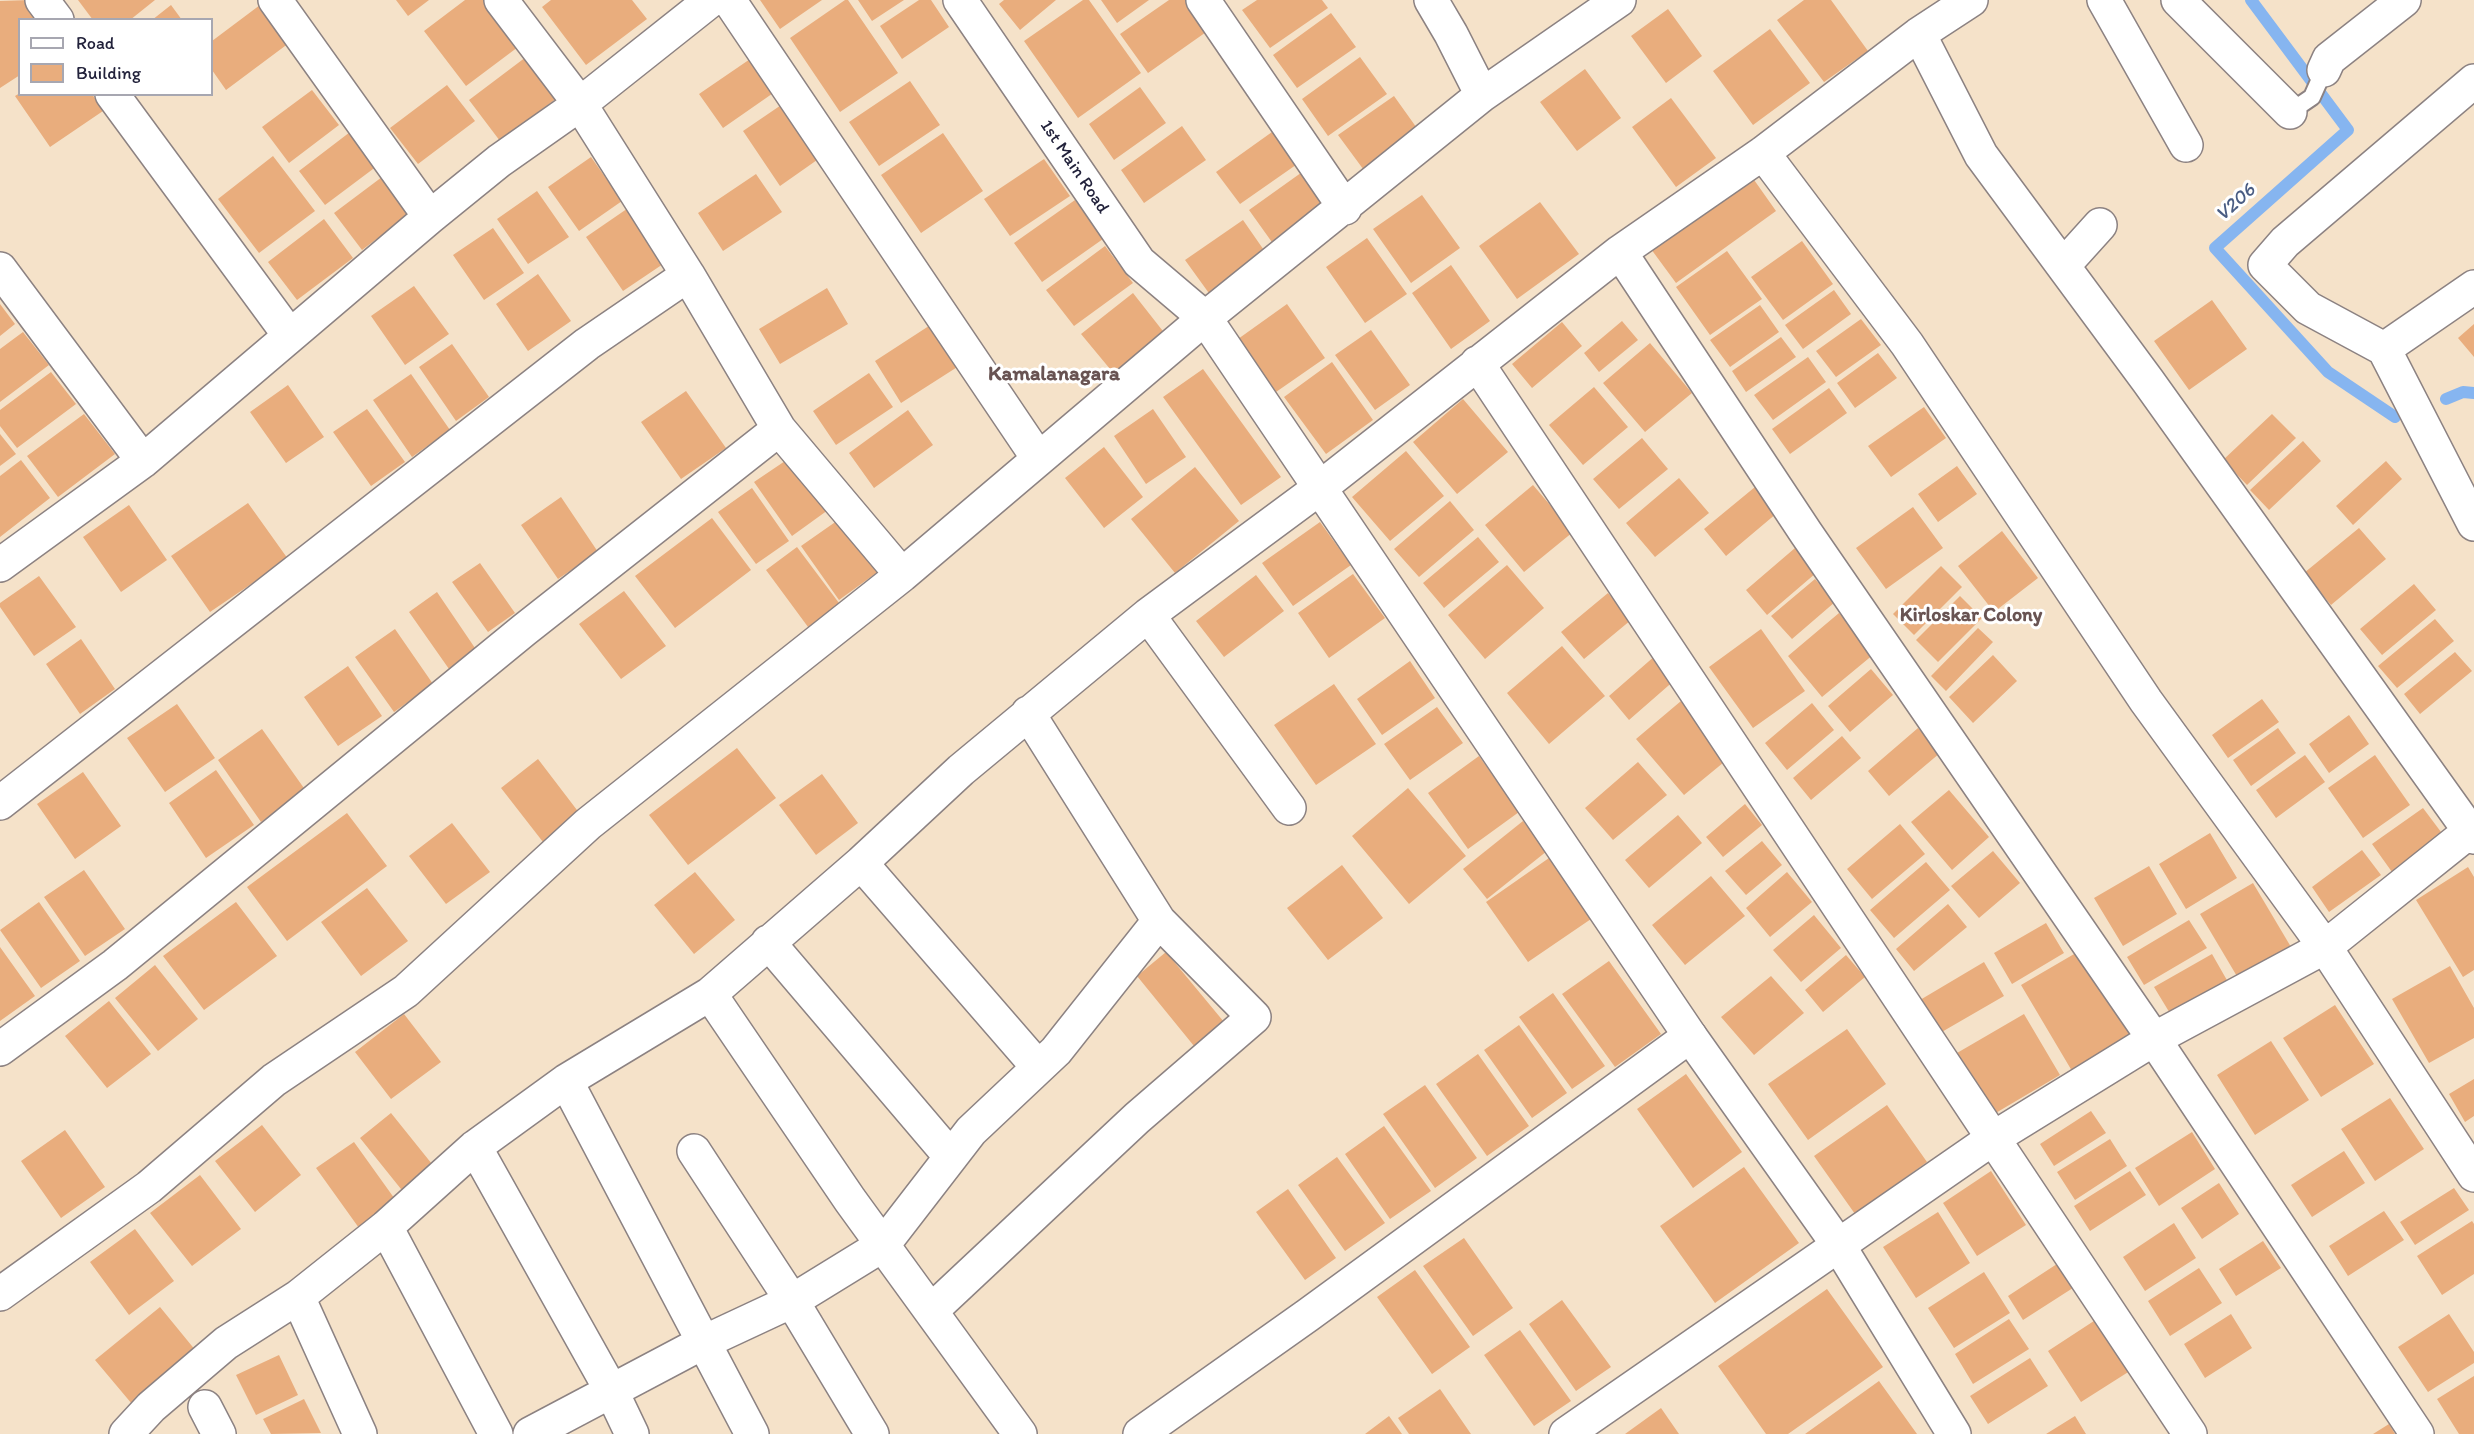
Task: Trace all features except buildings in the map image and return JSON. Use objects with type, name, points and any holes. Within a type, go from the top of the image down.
[{"type":"street","points":[[42,0],[56,18]]},
{"type":"street","points":[[275,0],[430,217]]},
{"type":"street","points":[[501,0],[580,104],[688,275],[779,429],[902,575]]},
{"type":"street","points":[[0,565],[142,461],[499,161],[580,104],[711,0]]},
{"type":"street","points":[[729,0],[1038,458]]},
{"type":"street","name":"1st Main Road","points":[[960,0],[1139,262],[1205,318],[1690,1036],[1839,1246],[1954,1434]]},
{"type":"street","points":[[1203,0],[1345,207]]},
{"type":"street","points":[[1431,0],[1482,95]]},
{"type":"street","points":[[0,1294],[149,1187],[274,1080],[406,991],[588,824],[902,575],[1205,318],[1482,95],[1619,0]]},
{"type":"street","points":[[126,1434],[151,1407],[226,1343],[298,1297],[386,1227],[475,1147],[566,1081],[710,994],[861,863],[961,770],[1148,615],[1321,487],[1620,252],[1763,153],[1919,34],[1971,0]]},
{"type":"street","points":[[2104,0],[2186,144]]},
{"type":"street","points":[[2178,0],[2309,93],[2329,59],[2404,0]]},
{"type":"street","points":[[1566,1434],[1992,1139],[2154,1039],[2325,947],[2473,832],[2148,381],[1981,155],[1919,34]]},
{"type":"street","points":[[2474,81],[2285,242],[2265,265],[2308,308],[2384,349],[2474,524]]},
{"type":"street","points":[[113,96],[290,336]]},
{"type":"street","points":[[1763,153],[1907,344],[2146,701],[2325,947],[2474,1175]]},
{"type":"street","points":[[2062,266],[2100,225]]},
{"type":"street","points":[[1620,252],[1812,542],[2154,1039],[2417,1434]]},
{"type":"street","points":[[0,269],[142,461]]},
{"type":"street","points":[[0,803],[587,344],[688,275]]},
{"type":"street","points":[[2384,349],[2474,287]]},
{"type":"street","points":[[1477,363],[2190,1434]]},
{"type":"street","points":[[0,1049],[115,965],[524,630],[779,429]]},
{"type":"street","points":[[1148,615],[1289,808]]},
{"type":"street","points":[[931,1311],[1137,1118],[1254,1017],[1159,921],[1028,713]]},
{"type":"street","points":[[861,863],[1038,1067]]},
{"type":"street","points":[[530,1434],[702,1343],[792,1300],[883,1245],[971,1131],[1056,1051],[1159,921]]},
{"type":"street","points":[[768,942],[951,1157]]},
{"type":"street","points":[[710,994],[850,1200],[1020,1434]]},
{"type":"street","points":[[1140,1434],[1308,1315],[1690,1036]]},
{"type":"street","points":[[566,1081],[702,1343],[752,1434]]},
{"type":"street","points":[[475,1147],[611,1390],[632,1434]]},
{"type":"street","points":[[694,1151],[792,1300],[872,1434]]},
{"type":"street","points":[[386,1227],[496,1434]]},
{"type":"street","points":[[298,1297],[360,1434]]},
{"type":"waterway","name":"V206","points":[[2251,0],[2348,130],[2215,248],[2328,372],[2395,417]]},
{"type":"waterway","name":"V206","points":[[2446,399],[2463,392],[2474,393]]},
{"type":"district","name":"Kamalanagara","points":[[1054,375]]},
{"type":"district","name":"Kirloskar Colony","points":[[1971,616]]}]
